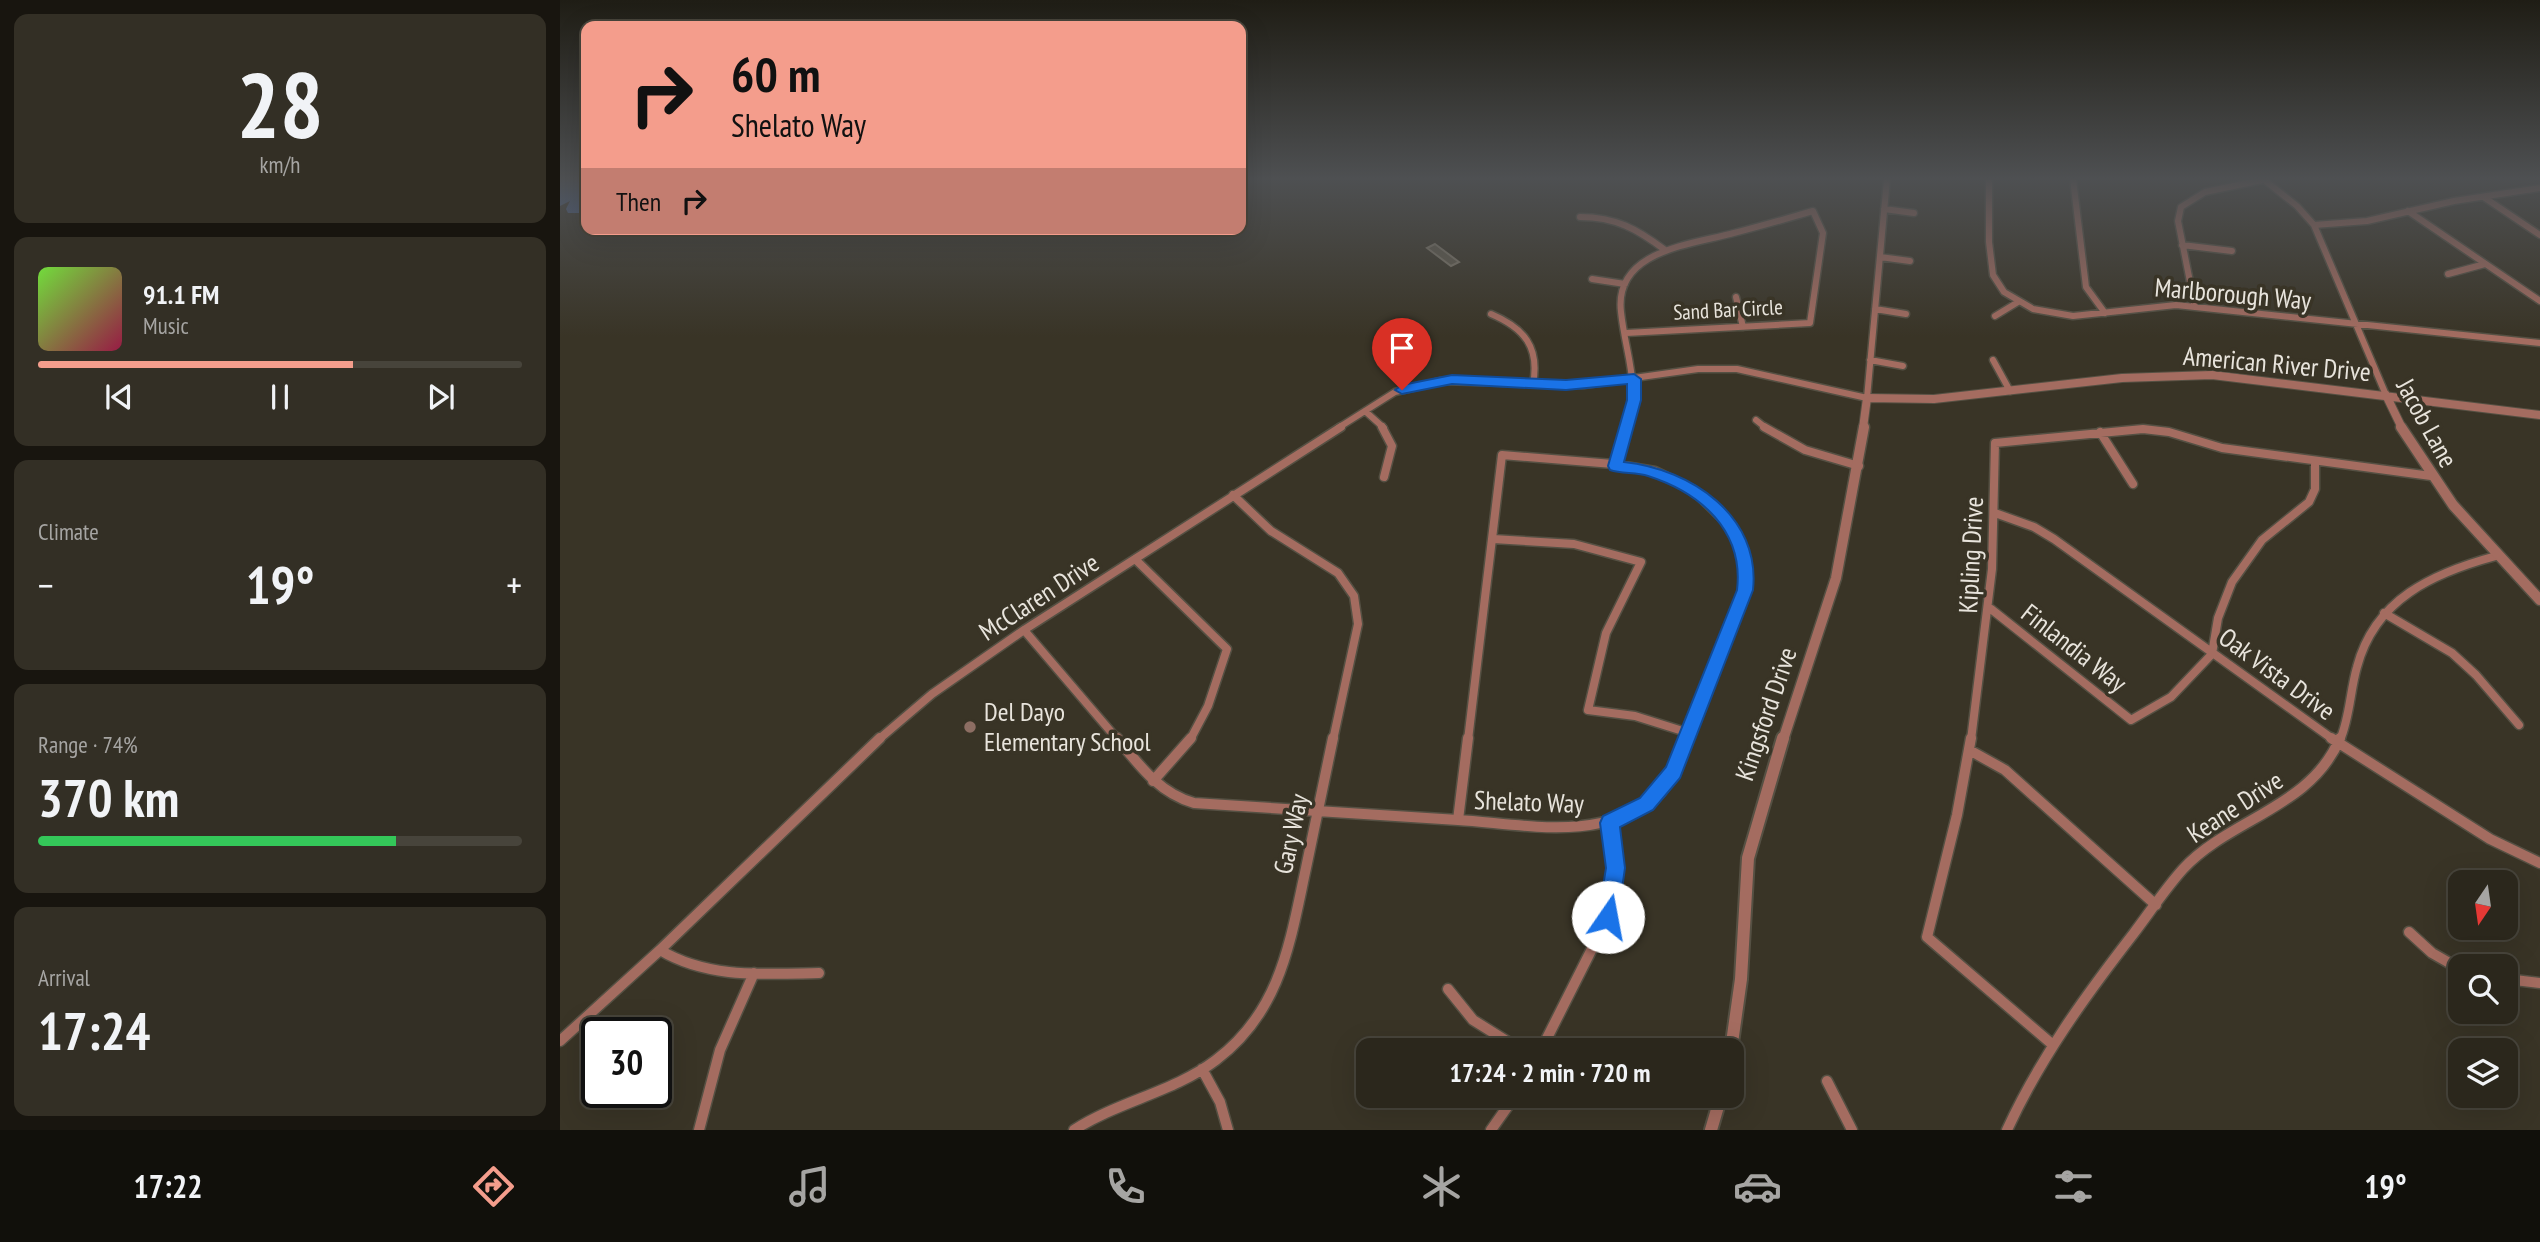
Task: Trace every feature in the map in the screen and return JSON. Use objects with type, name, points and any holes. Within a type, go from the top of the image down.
[{"type":"street","points":[[1640,232],[1665,250]]},
{"type":"street","name":"Sand Bar Circle","points":[[1625,284],[1648,258],[1665,250],[1734,232]]},
{"type":"street","name":"Sand Bar Circle","points":[[1626,333],[1810,323],[1822,232]]},
{"type":"street","points":[[1867,398],[1882,232]]},
{"type":"street","name":"Marlborough Way","points":[[1991,232],[1993,276],[2002,290],[2018,302],[2062,317],[2085,318],[2144,305],[2195,307],[2540,343]]},
{"type":"street","points":[[2079,232],[2085,287],[2105,313]]},
{"type":"street","points":[[2180,232],[2195,307]]},
{"type":"street","name":"Jacob Lane","points":[[2317,232],[2405,435],[2431,476],[2496,556],[2540,600]]},
{"type":"street","points":[[2438,232],[2540,301]]},
{"type":"street","points":[[2182,245],[2232,251]]},
{"type":"street","points":[[1880,257],[1910,261]]},
{"type":"street","points":[[2448,274],[2484,264]]},
{"type":"street","points":[[1592,279],[1625,284],[1620,303],[1634,379],[1634,400],[1615,466]]},
{"type":"street","points":[[1736,297],[1743,327]]},
{"type":"street","points":[[1995,316],[2018,302]]},
{"type":"street","points":[[1875,309],[1906,314]]},
{"type":"street","points":[[1491,314],[1510,323],[1531,342],[1538,361],[1533,384]]},
{"type":"street","points":[[1870,360],[1903,366]]},
{"type":"street","points":[[1993,360],[2010,391]]},
{"type":"street","name":"American River Drive","points":[[1634,379],[1689,369],[1735,369],[1867,398],[1931,399],[2143,376],[2194,374],[2540,415]]},
{"type":"street","name":"McClaren Drive","points":[[560,1041],[660,950],[896,723],[932,694],[1024,631],[1233,495],[1312,449],[1395,392],[1430,382],[1459,379],[1582,385],[1634,379]]},
{"type":"street","name":"Kingsford Drive","points":[[1733,1038],[1742,965],[1745,873],[1751,844],[1768,783],[1820,633],[1846,537],[1859,466],[1867,398]]},
{"type":"street","points":[[1365,411],[1386,429],[1393,441],[1392,455],[1384,477]]},
{"type":"street","points":[[1756,420],[1801,450],[1859,466]]},
{"type":"street","name":"Kipling Drive","points":[[2053,1045],[1927,937],[1971,751],[1991,609],[1995,443],[2100,432],[2155,430],[2222,448],[2431,476]]},
{"type":"street","points":[[2100,432],[2133,484]]},
{"type":"street","name":"Shelato Way","points":[[1024,631],[1153,781],[1177,797],[1201,804],[1578,827],[1610,823],[1635,813],[1658,795],[1673,772],[1745,590],[1746,555],[1730,523],[1696,491],[1660,473],[1502,455],[1493,539]]},
{"type":"street","points":[[2212,654],[2218,618],[2232,582],[2262,540],[2309,502],[2315,489],[2315,461]]},
{"type":"street","name":"Gary Way","points":[[1074,1130],[1133,1098],[1202,1069],[1241,1038],[1268,1002],[1285,964],[1357,624],[1357,605],[1347,582],[1338,573],[1271,530],[1233,495]]},
{"type":"street","name":"Oak Vista Drive","points":[[1995,513],[2034,527],[2054,539],[2339,744],[2490,839],[2540,863]]},
{"type":"street","points":[[1458,820],[1493,539],[1574,544],[1641,562],[1605,630],[1595,664],[1588,710],[1634,716],[1689,733]]},
{"type":"street","name":"Keane Drive","points":[[2007,1130],[2031,1079],[2053,1045],[2189,862],[2303,788],[2324,767],[2339,744],[2350,710],[2361,652],[2384,613],[2400,596],[2434,575],[2496,556]]},
{"type":"street","points":[[1135,559],[1227,649],[1203,723],[1181,754],[1153,781]]},
{"type":"street","name":"Finlandia Way","points":[[1991,609],[2131,720],[2169,698],[2200,663],[2212,654]]},
{"type":"street","points":[[2384,613],[2452,653],[2476,675],[2518,725]]},
{"type":"street","points":[[1971,751],[2005,770],[2156,905]]},
{"type":"street","points":[[1547,1038],[1608,917],[1616,868],[1610,823]]},
{"type":"street","points":[[2409,932],[2432,953],[2448,962]]},
{"type":"street","points":[[660,950],[669,957],[702,966],[754,973],[820,972]]},
{"type":"street","points":[[699,1130],[710,1075],[722,1040],[754,973]]},
{"type":"street","points":[[2518,980],[2540,983]]},
{"type":"street","points":[[1448,989],[1466,1014],[1503,1038]]},
{"type":"street","points":[[1202,1069],[1220,1101],[1228,1130]]},
{"type":"street","points":[[1827,1080],[1852,1130]]},
{"type":"street","points":[[1491,1130],[1507,1108]]},
{"type":"street","points":[[1711,1130],[1717,1108]]},
{"type":"building","points":[[1435,244],[1459,262],[1451,266],[1427,248]]},
{"type":"place","name":"Del Dayo Elementary School","points":[[970,727]]},
{"type":"route","points":[[1402,390],[1452,379],[1566,385],[1634,379],[1634,400],[1615,466],[1646,469],[1685,484],[1725,518],[1742,544],[1748,567],[1745,590],[1673,772],[1667,784],[1647,804],[1635,813],[1610,823],[1616,868],[1608,917]]}]
